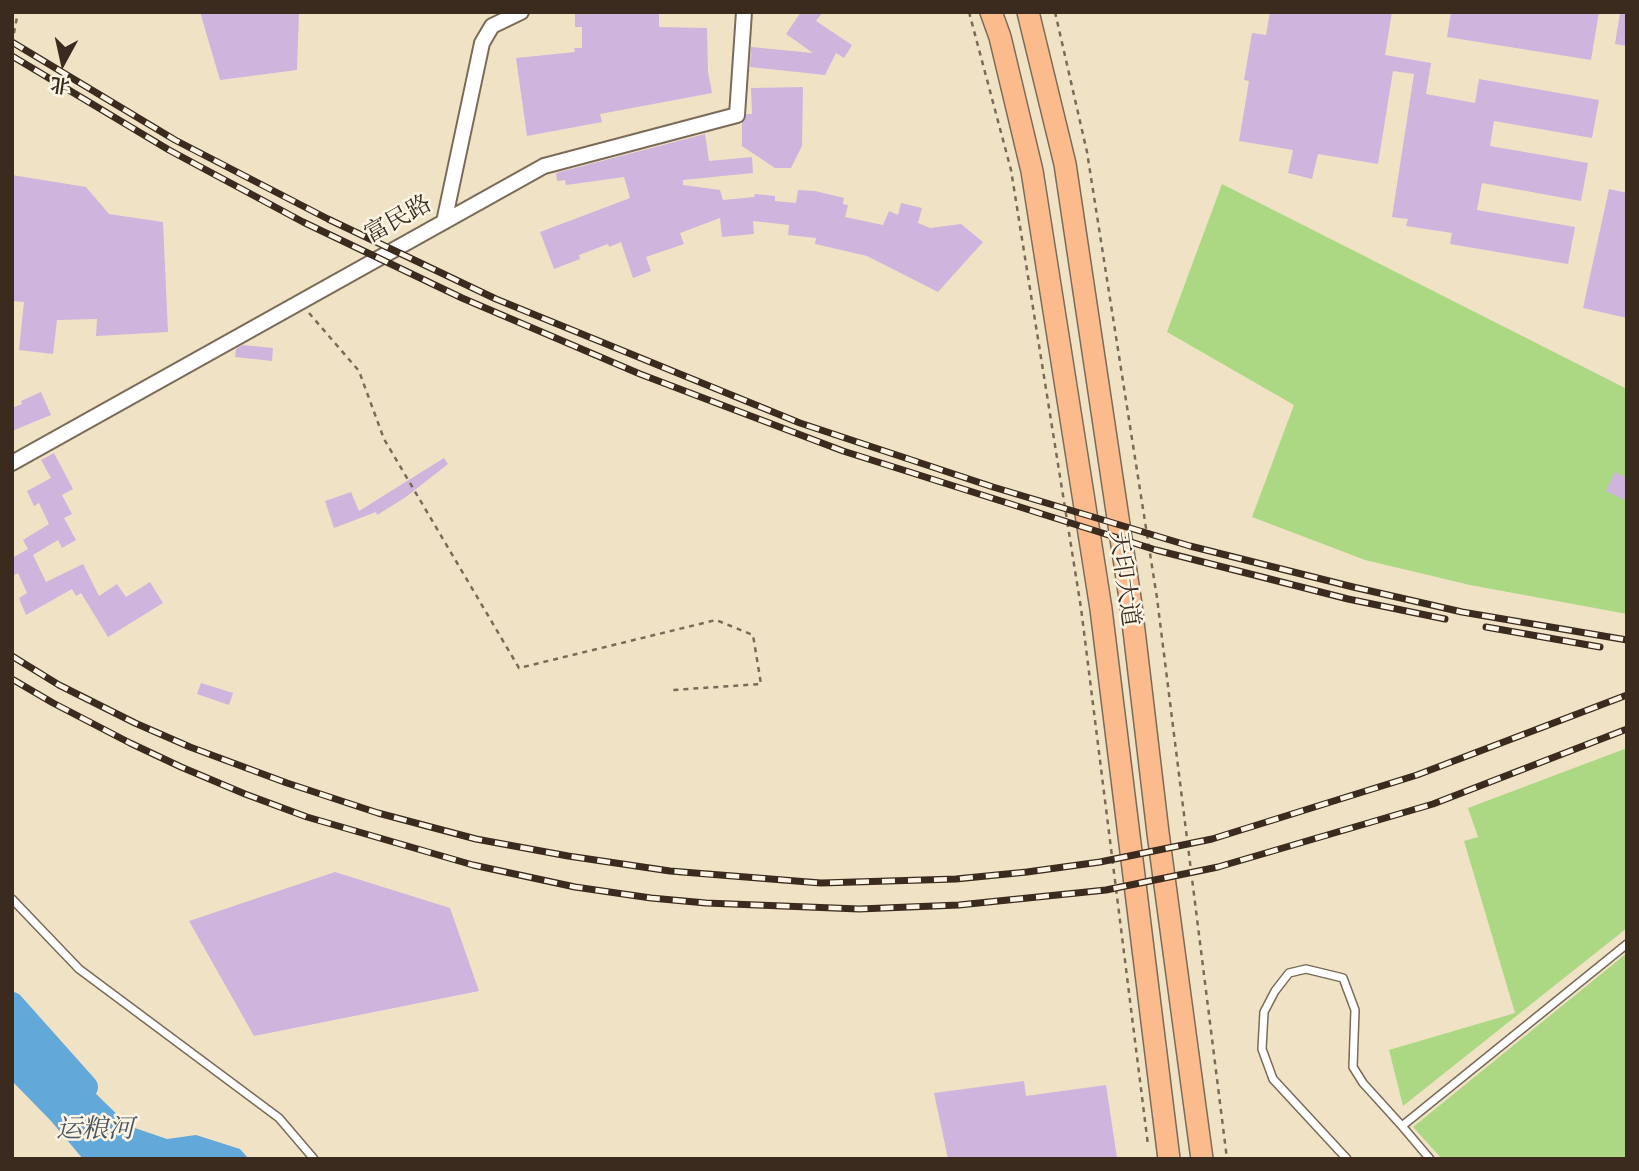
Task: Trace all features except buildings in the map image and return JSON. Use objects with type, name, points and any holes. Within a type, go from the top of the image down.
[{"type":"main road","name":"天印大道","points":[[992,12],[1032,171],[1101,609],[1170,1159]]},
{"type":"main road","name":"天印大道","points":[[1028,12],[1065,164],[1131,605],[1158,833],[1202,1159]]},
{"type":"street","points":[[443,222],[482,43],[492,26],[521,12]]},
{"type":"street","name":"富民路","points":[[12,463],[544,166],[737,115],[744,12]]},
{"type":"lane","points":[[12,899],[79,969],[279,1118],[314,1159]]},
{"type":"lane","points":[[1402,1126],[1627,944]]},
{"type":"lane","points":[[1348,1159],[1273,1079],[1262,1048],[1264,1012],[1289,973],[1306,969],[1343,978],[1355,1010],[1353,1068],[1430,1159]]},
{"type":"path","points":[[12,43],[18,12]]},
{"type":"path","points":[[970,12],[1011,170],[1022,239],[1080,608],[1149,1145]]},
{"type":"path","points":[[1055,12],[1087,152],[1157,598],[1227,1159]]},
{"type":"path","points":[[300,302],[359,371],[384,439],[519,668],[716,620],[753,635],[761,684],[673,690]]},
{"type":"green space","points":[[1222,184],[1627,389],[1627,614],[1470,585],[1365,560],[1252,517],[1294,405],[1167,332]]},
{"type":"green space","points":[[1627,748],[1627,928],[1403,1106],[1389,1050],[1515,1013],[1464,841],[1478,837],[1468,808]]},
{"type":"green space","points":[[1627,953],[1627,1159],[1442,1159],[1413,1127]]},
{"type":"water","name":"运粮河","points":[[12,1012],[129,1126],[167,1139],[196,1135],[240,1149],[249,1159],[83,1159],[12,1081]]},
{"type":"waterway","points":[[12,1004],[86,1087]]},
{"type":"railway","points":[[12,42],[175,140],[328,219],[496,299],[800,423],[993,487],[1190,546],[1462,612],[1627,640]]},
{"type":"railway","points":[[12,56],[169,150],[303,222],[462,298],[640,374],[843,451],[1156,550],[1348,599],[1445,619]]},
{"type":"railway","points":[[1486,627],[1600,647]]},
{"type":"railway","points":[[12,656],[59,685],[190,747],[378,813],[476,839],[568,856],[670,871],[821,883],[956,879],[1027,872],[1100,862],[1212,839],[1417,775],[1627,695]]},
{"type":"railway","points":[[12,679],[130,743],[245,794],[307,817],[473,865],[575,887],[651,898],[859,909],[959,905],[1106,890],[1218,867],[1433,804],[1627,729]]}]
